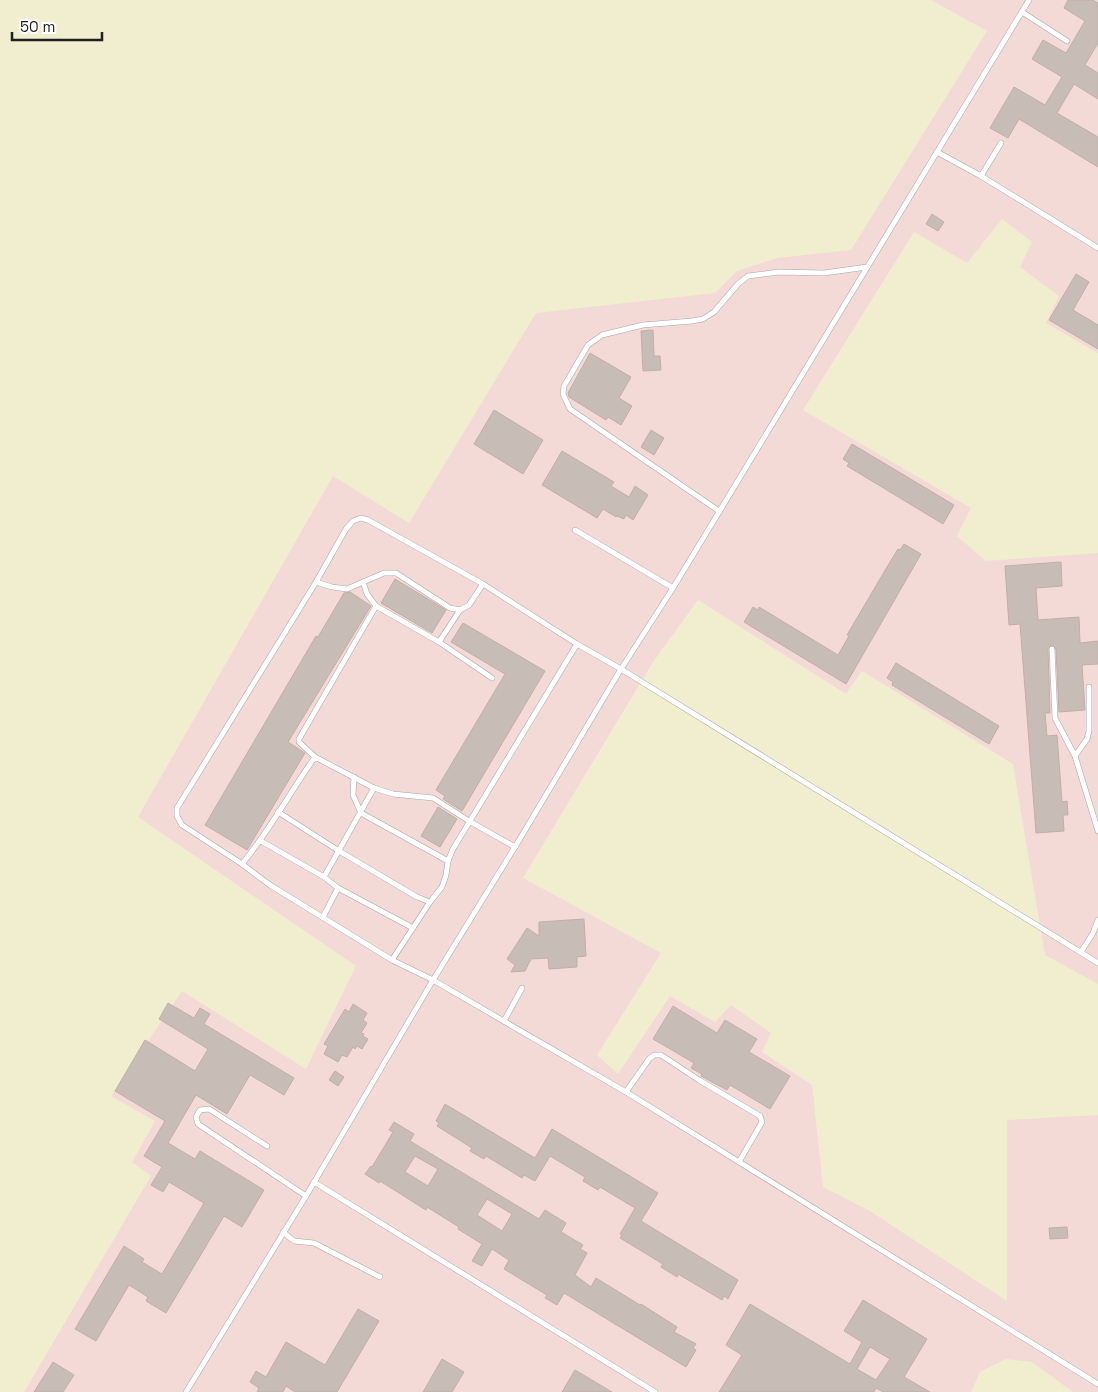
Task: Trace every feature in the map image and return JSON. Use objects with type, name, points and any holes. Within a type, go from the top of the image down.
[{"type":"lane","points":[[186,1392],[306,1196],[433,980],[621,669],[673,588],[1029,0]]},
{"type":"lane","points":[[1022,12],[1066,40]]},
{"type":"lane","points":[[981,176],[1001,143]]},
{"type":"lane","points":[[937,152],[981,176],[1098,248]]},
{"type":"lane","points":[[719,512],[570,409],[563,394],[564,386],[588,345],[602,336],[629,328],[703,318],[714,312],[738,284],[748,276],[779,272],[824,273],[867,266]]},
{"type":"lane","points":[[1098,962],[621,669],[577,644],[483,584],[368,520],[361,518],[352,521],[346,529],[316,582],[177,808],[177,816],[182,825],[242,864],[270,885],[392,960],[433,980],[626,1092],[1098,1384]]},
{"type":"lane","points":[[575,530],[673,588]]},
{"type":"lane","points":[[316,582],[347,589],[384,573],[396,573],[450,608],[460,610]]},
{"type":"lane","points":[[362,582],[367,594],[376,606],[439,642],[492,678]]},
{"type":"lane","points":[[439,642],[460,610],[469,605],[483,584]]},
{"type":"lane","points":[[376,606],[299,742],[315,757],[374,788],[393,794],[433,798],[515,847]]},
{"type":"lane","points":[[392,960],[442,887],[448,861],[469,821],[577,644]]},
{"type":"lane","points":[[1052,649],[1055,718],[1075,756],[1098,831]]},
{"type":"lane","points":[[1075,756],[1087,739],[1089,731],[1089,687]]},
{"type":"lane","points":[[242,864],[261,841],[315,757]]},
{"type":"lane","points":[[354,777],[353,795],[361,813],[448,861]]},
{"type":"lane","points":[[324,877],[374,788]]},
{"type":"lane","points":[[278,812],[339,851],[417,897],[430,902]]},
{"type":"lane","points":[[261,841],[324,877],[338,888],[413,928]]},
{"type":"lane","points":[[323,917],[338,888]]},
{"type":"lane","points":[[1081,952],[1098,920]]},
{"type":"lane","points":[[504,1021],[522,988]]},
{"type":"lane","points":[[626,1092],[654,1054],[660,1055],[698,1080],[760,1116],[762,1122],[739,1162]]},
{"type":"lane","points":[[267,1146],[209,1109],[200,1110],[196,1117],[198,1124],[306,1196]]},
{"type":"lane","points":[[314,1182],[655,1392]]},
{"type":"lane","points":[[283,1232],[294,1241],[314,1243],[380,1277]]},
{"type":"shaded area","points":[[0,0],[1098,0],[1098,1392],[0,1392]]},
{"type":"shaded area","points":[[0,0],[931,0],[987,31],[851,250],[777,258],[737,271],[715,293],[536,313],[409,523],[333,476],[138,817],[356,966],[306,1069],[182,991],[111,1096],[155,1121],[132,1162],[151,1176],[24,1392],[0,1392]]},
{"type":"shaded area","points":[[1002,219],[1032,242],[1020,267],[1059,296],[1046,323],[1098,353],[1098,553],[986,561],[957,536],[971,508],[803,410],[914,232],[967,263]]},
{"type":"shaded area","points":[[698,600],[846,694],[862,671],[1013,764],[1045,955],[1098,984],[1098,1115],[1007,1120],[1007,1301],[870,1211],[823,1187],[812,1085],[762,1052],[771,1033],[731,1005],[715,1022],[670,996],[618,1074],[597,1055],[661,953],[523,878],[653,662]]},
{"type":"shaded area","points":[[1006,1359],[1032,1362],[1073,1392],[971,1392],[980,1372]]},
{"type":"building","points":[[1068,0],[1093,0],[1098,3],[1098,43],[1085,65],[1098,73],[1098,99],[1074,84],[1057,113],[1098,137],[1098,167],[1019,119],[1008,138],[990,128],[1014,87],[1045,105],[1062,77],[1032,59],[1043,40],[1066,53],[1085,21],[1064,8]]},
{"type":"building","points":[[932,214],[944,222],[938,231],[926,224]]},
{"type":"building","points":[[1076,274],[1089,282],[1073,310],[1098,325],[1098,349],[1049,320]]},
{"type":"building","points":[[653,330],[654,356],[660,356],[661,370],[643,371],[641,331]]},
{"type":"building","points":[[590,353],[631,377],[619,398],[632,406],[621,425],[608,417],[606,420],[569,397],[568,393]]},
{"type":"building","points":[[494,410],[543,440],[523,474],[474,444]]},
{"type":"building","points":[[651,430],[664,438],[654,455],[641,447]]},
{"type":"building","points":[[852,444],[954,505],[943,524],[847,466],[849,463],[843,459]]},
{"type":"building","points":[[562,451],[614,482],[611,486],[629,497],[635,486],[648,495],[633,520],[626,515],[624,519],[616,517],[603,509],[597,518],[542,485]]},
{"type":"building","points":[[904,544],[921,554],[846,684],[744,622],[753,607],[758,610],[759,607],[838,655],[849,636],[847,635],[887,567],[898,549],[900,550]]},
{"type":"building","points":[[1061,562],[1062,586],[1036,588],[1038,620],[1079,617],[1080,643],[1098,641],[1098,664],[1082,665],[1085,710],[1059,712],[1056,649],[1052,645],[1048,647],[1050,713],[1045,713],[1047,736],[1057,735],[1062,802],[1067,801],[1068,815],[1063,815],[1064,831],[1036,833],[1020,624],[1009,625],[1005,566]]},
{"type":"building","points":[[395,579],[446,610],[432,633],[381,603]]},
{"type":"building","points":[[350,592],[371,606],[288,742],[305,753],[247,850],[205,825],[316,636],[318,637],[344,593]]},
{"type":"building","points":[[463,623],[545,671],[462,811],[443,799],[445,796],[436,790],[505,674],[451,642]]},
{"type":"building","points":[[896,663],[999,726],[989,744],[892,685],[893,682],[887,678]]},
{"type":"building","points":[[438,807],[457,819],[440,847],[421,836]]},
{"type":"building","points":[[584,919],[586,956],[577,957],[577,967],[549,969],[548,958],[531,959],[525,971],[511,972],[515,965],[507,959],[527,928],[539,936],[539,922]]},
{"type":"building","points":[[168,1003],[194,1018],[200,1008],[210,1014],[204,1024],[294,1078],[284,1095],[250,1075],[227,1114],[196,1095],[168,1143],[195,1159],[200,1151],[264,1190],[242,1227],[224,1216],[166,1313],[146,1301],[148,1297],[129,1285],[96,1341],[75,1329],[124,1246],[144,1259],[142,1262],[162,1274],[204,1203],[169,1182],[163,1192],[151,1185],[162,1167],[144,1156],[165,1121],[115,1091],[145,1040],[195,1071],[208,1049],[159,1019]]},
{"type":"building","points":[[353,1004],[367,1013],[363,1020],[367,1023],[361,1033],[368,1039],[362,1049],[357,1046],[355,1049],[353,1047],[347,1057],[342,1055],[338,1062],[324,1054],[328,1046],[324,1044],[345,1009],[349,1012]]},
{"type":"building","points":[[673,1006],[717,1033],[725,1020],[757,1039],[749,1052],[790,1076],[770,1109],[730,1085],[727,1090],[701,1076],[702,1074],[691,1068],[694,1063],[653,1039]]},
{"type":"building","points":[[335,1071],[344,1077],[338,1086],[329,1080]]},
{"type":"building","points":[[445,1104],[535,1158],[552,1129],[658,1193],[641,1221],[738,1280],[728,1299],[724,1296],[722,1300],[678,1274],[677,1277],[661,1267],[663,1264],[620,1238],[622,1235],[620,1234],[635,1208],[600,1187],[598,1190],[583,1181],[585,1177],[550,1156],[535,1181],[524,1175],[522,1178],[486,1156],[484,1159],[470,1151],[472,1148],[437,1126],[439,1123],[436,1121]]},
{"type":"building","points":[[394,1122],[414,1134],[410,1141],[539,1219],[545,1210],[566,1223],[561,1232],[583,1245],[580,1249],[587,1253],[575,1275],[591,1287],[596,1278],[677,1327],[674,1332],[696,1344],[693,1348],[696,1350],[686,1367],[564,1293],[557,1305],[545,1298],[547,1295],[504,1269],[509,1260],[492,1249],[482,1266],[472,1261],[482,1244],[427,1207],[426,1210],[380,1181],[379,1183],[365,1174],[372,1167],[393,1132],[389,1130]],"holes":[[[415,1156],[438,1169],[428,1186],[405,1172]],[[487,1199],[512,1214],[502,1231],[477,1215]]]},
{"type":"building","points":[[1067,1227],[1068,1238],[1050,1239],[1049,1228]]},
{"type":"building","points":[[863,1300],[927,1339],[904,1377],[930,1392],[883,1392],[876,1388],[874,1392],[719,1392],[742,1355],[726,1345],[750,1304],[850,1364],[862,1342],[844,1331]],"holes":[[[870,1347],[890,1359],[876,1380],[857,1369]]]},
{"type":"building","points":[[358,1309],[379,1321],[337,1392],[295,1392],[286,1386],[283,1392],[257,1392],[259,1388],[250,1382],[256,1371],[266,1377],[286,1342],[325,1365]]},
{"type":"building","points":[[442,1359],[464,1372],[452,1392],[423,1392]]},
{"type":"building","points":[[53,1362],[74,1375],[63,1392],[34,1392]]},
{"type":"building","points":[[575,1370],[612,1392],[562,1392]]}]
